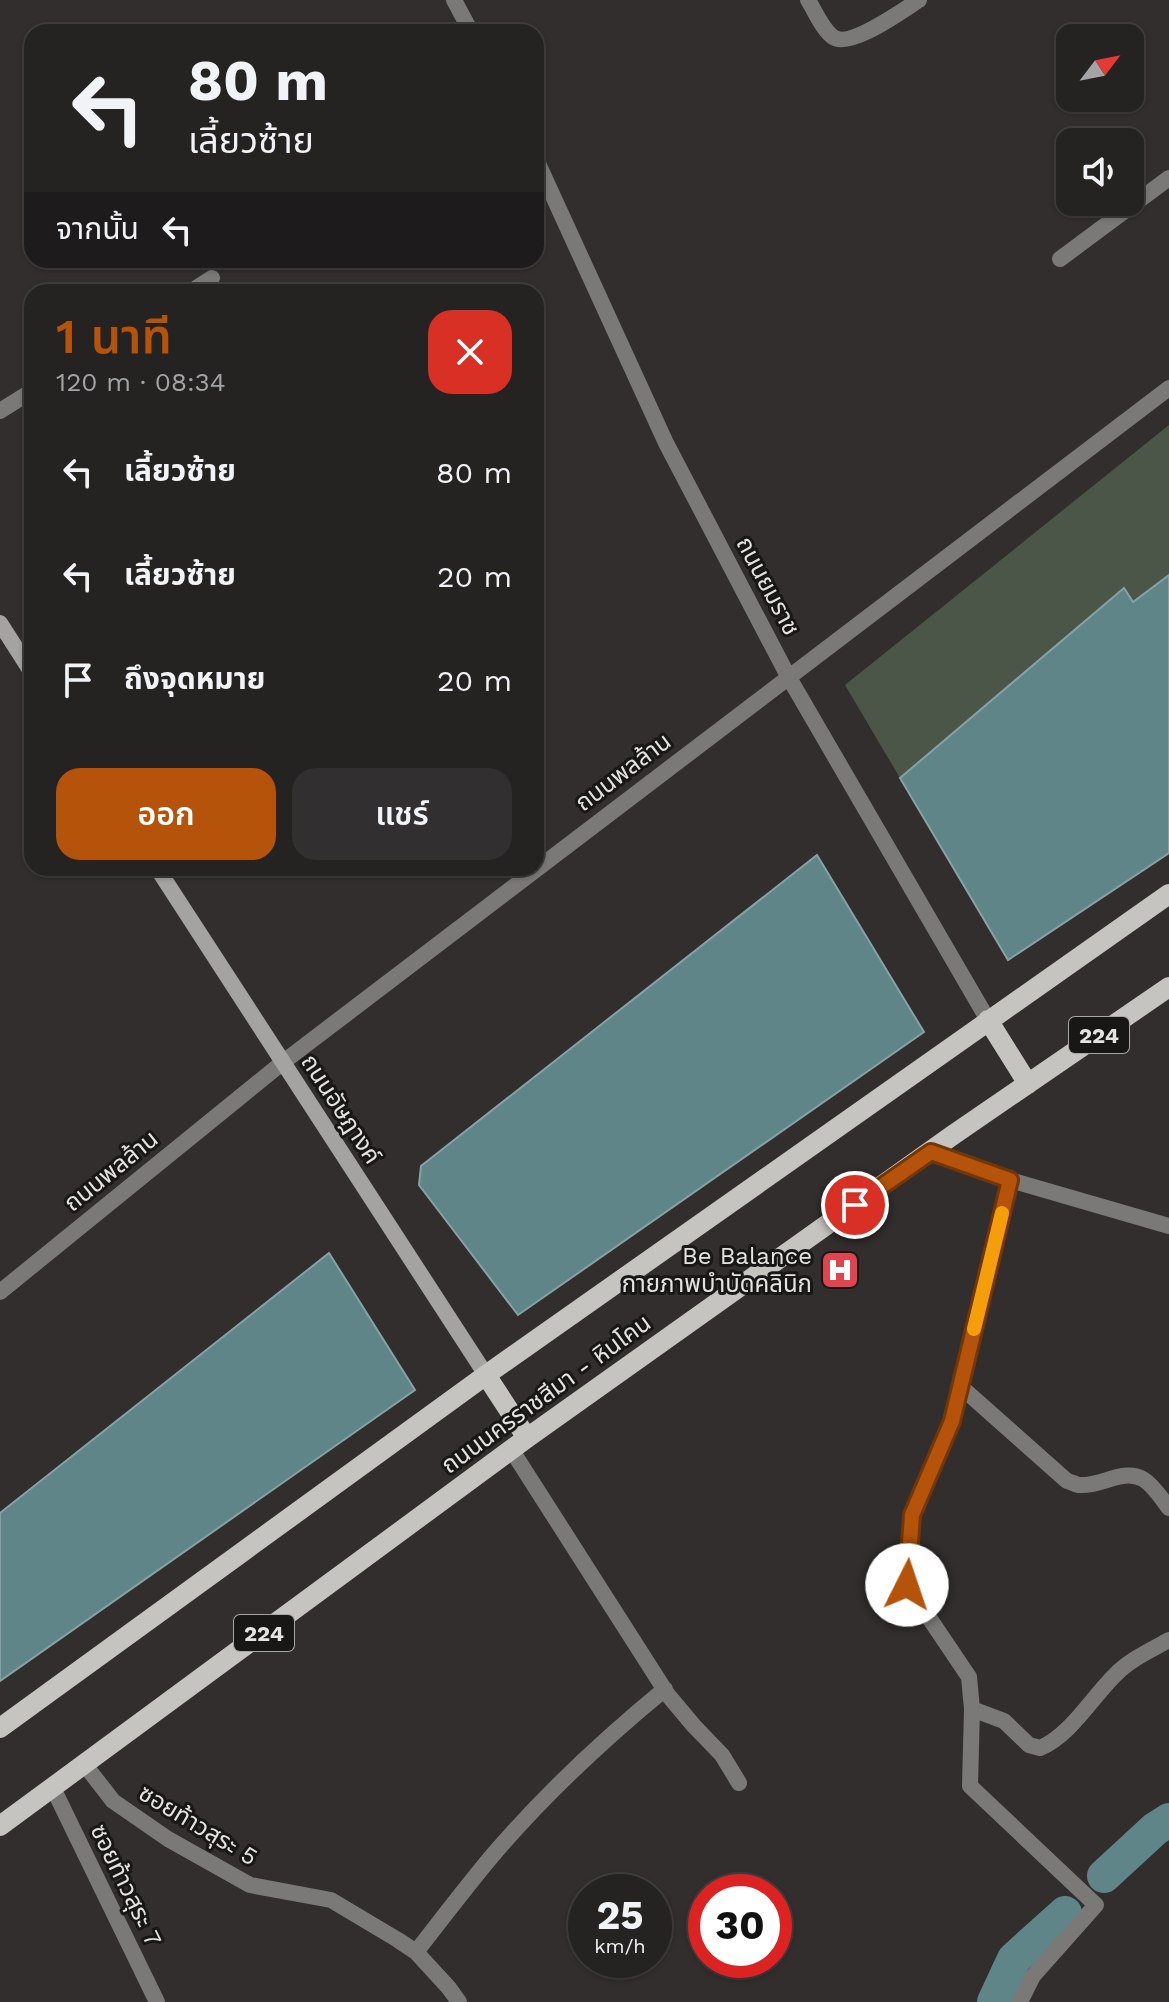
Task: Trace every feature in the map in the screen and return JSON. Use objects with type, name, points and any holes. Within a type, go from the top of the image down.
[{"type":"main road","points":[[0,623],[24,660]]},
{"type":"main road","name":"ถนนอัษฎางค์","points":[[162,876],[486,1375]]},
{"type":"main road","points":[[0,1728],[486,1375],[1169,894]]},
{"type":"main road","name":"ถนนนครราชสีมา - หินโคน","points":[[0,1826],[519,1444],[1169,987]]},
{"type":"main road","points":[[988,1020],[1028,1084]]},
{"type":"main road","points":[[486,1375],[519,1444]]},
{"type":"street","points":[[454,0],[467,24]]},
{"type":"street","points":[[808,0],[832,36],[841,40],[867,31],[919,0]]},
{"type":"street","name":"ถนนยมราช","points":[[544,176],[666,443],[788,676],[988,1020]]},
{"type":"street","points":[[1060,259],[1169,178]]},
{"type":"street","points":[[203,284],[212,278]]},
{"type":"street","name":"ถนนพลล้าน","points":[[544,863],[1169,388]]},
{"type":"street","points":[[0,411],[24,396]]},
{"type":"street","name":"ถนนพลล้าน","points":[[0,1292],[282,1063],[527,876]]},
{"type":"street","points":[[931,1152],[1010,1180],[1169,1226]]},
{"type":"street","points":[[1010,1180],[952,1421],[912,1515],[907,1585],[969,1677],[972,1709],[970,1786],[1096,1905],[1033,1976],[1020,2002]]},
{"type":"street","points":[[960,1386],[1067,1481],[1078,1485],[1092,1484],[1125,1475],[1135,1476],[1145,1480],[1169,1508]]},
{"type":"street","points":[[519,1444],[665,1689],[700,1734],[722,1755],[739,1783]]},
{"type":"street","points":[[972,1709],[1004,1721],[1034,1748],[1045,1747],[1074,1721],[1116,1673],[1169,1640]]},
{"type":"street","points":[[416,1952],[493,1855],[573,1770],[665,1689]]},
{"type":"street","name":"ซอยท้าวสุระ 5","points":[[85,1765],[113,1801],[168,1839],[250,1885],[331,1900],[416,1952],[459,2002]]},
{"type":"street","name":"ซอยท้าวสุระ 7","points":[[53,1788],[157,2002]]},
{"type":"green space","points":[[1169,425],[1169,575],[1133,602],[1124,589],[900,778],[845,685]]},
{"type":"water","points":[[1169,575],[1169,853],[1008,960],[900,778],[1124,588],[1133,602]]},
{"type":"water","points":[[817,855],[924,1032],[518,1315],[419,1185],[421,1166]]},
{"type":"water","points":[[329,1253],[415,1390],[0,1681],[0,1513]]},
{"type":"waterway","points":[[1104,1876],[1169,1820]]},
{"type":"waterway","points":[[994,2002],[1014,1959],[1065,1913]]},
{"type":"slow traffic","points":[[974,1329],[1002,1213]]},
{"type":"place","name":"Be Balance กายภาพบำบัดคลินิก","points":[[840,1270]]},
{"type":"route","points":[[855,1205],[931,1152],[1010,1180],[952,1421],[912,1515],[907,1585]]}]
